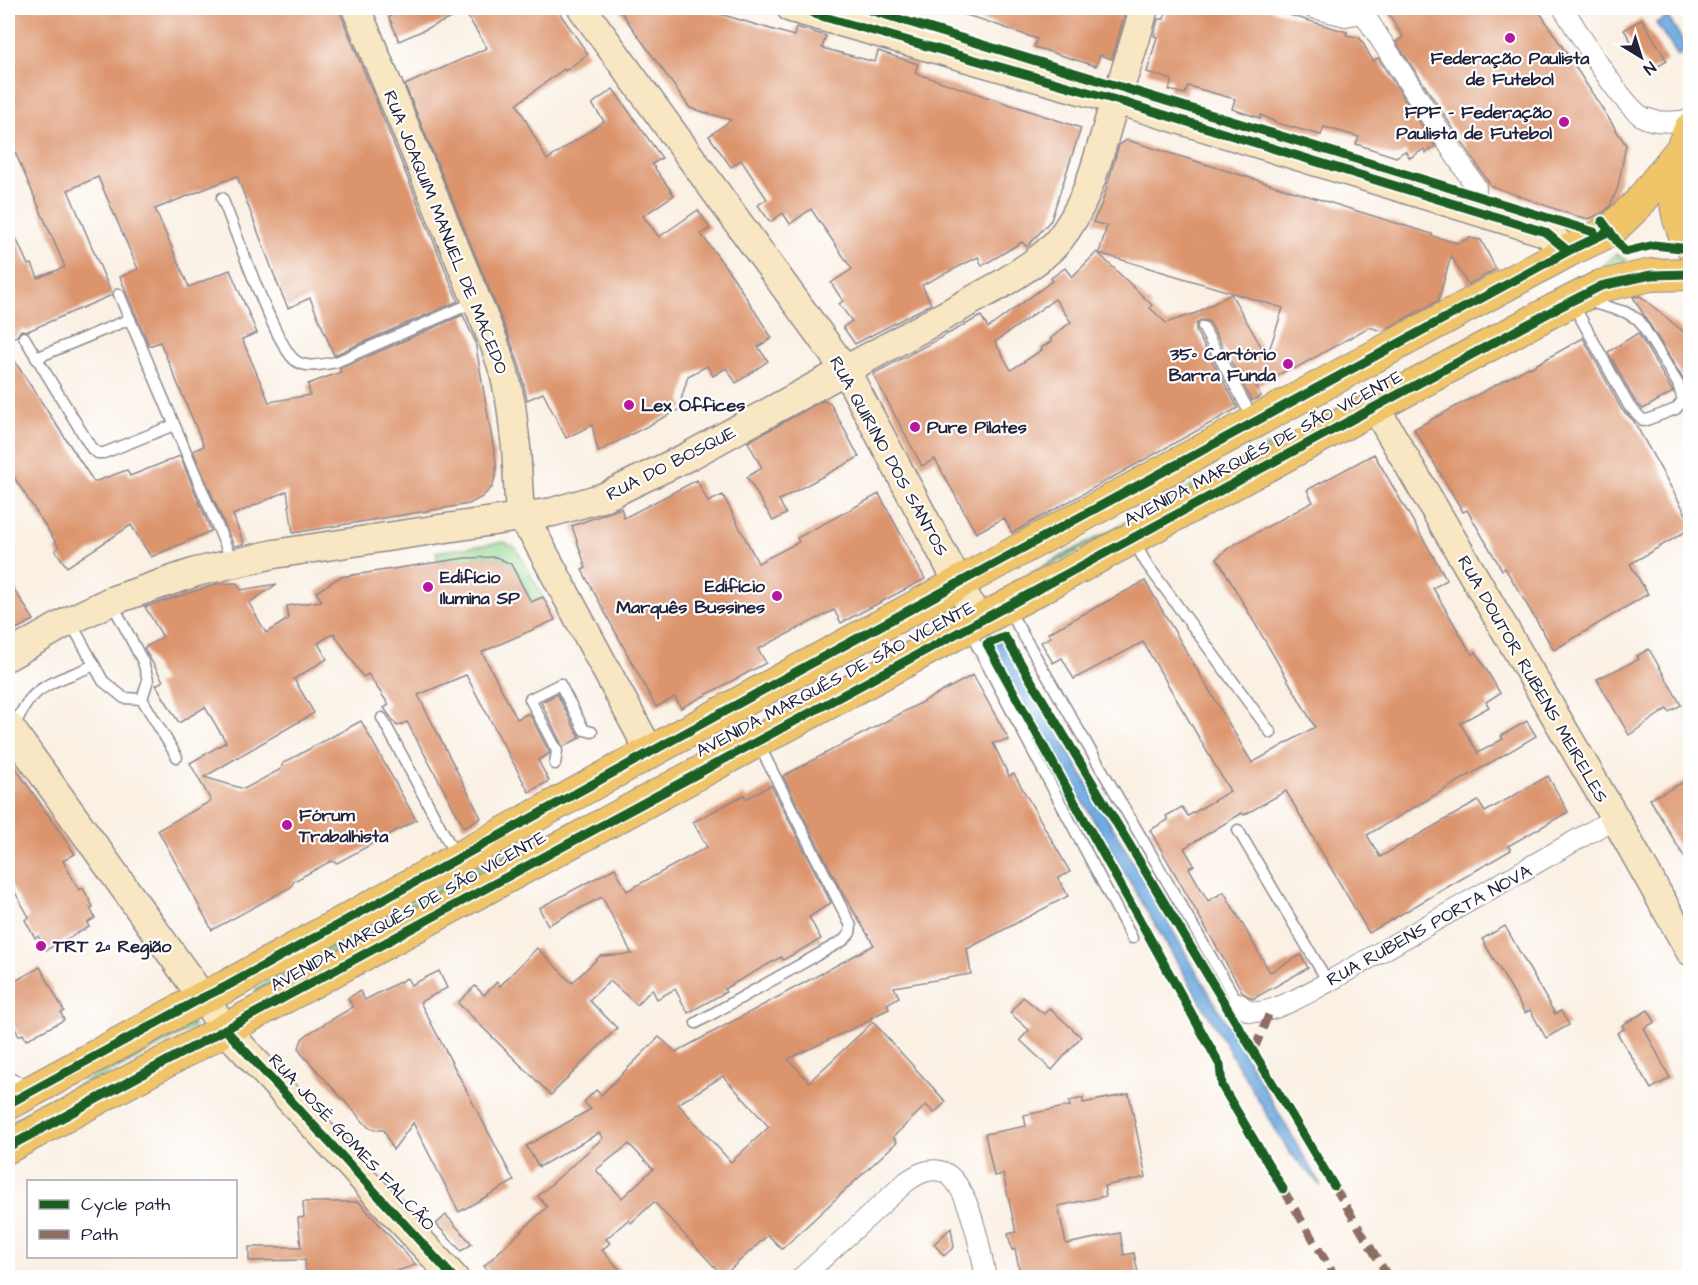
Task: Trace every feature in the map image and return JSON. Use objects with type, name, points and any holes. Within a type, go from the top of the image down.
[{"type":"main road","points":[[1686,140],[1676,177],[1676,204],[1682,230],[1690,244]]},
{"type":"main road","name":"AVENIDA MARQUÊS DE SÃO VICENTE","points":[[8,1104],[21,1083],[227,986],[958,583],[1568,251],[1610,231],[1639,203],[1686,140]]},
{"type":"main road","name":"AVENIDA MARQUÊS DE SÃO VICENTE","points":[[8,1147],[978,620],[1574,300],[1601,286],[1651,274],[1690,274]]},
{"type":"street","name":"RUA JOAQUIM MANUEL DE MACEDO","points":[[356,8],[504,372],[516,447],[520,517]]},
{"type":"street","name":"RUA QUIRINO DOS SANTOS","points":[[582,8],[846,371],[978,620]]},
{"type":"street","name":"RUA DO BOSQUE","points":[[8,656],[69,621],[111,602],[196,572],[318,547],[553,512],[604,497],[689,456],[1000,285],[1058,242],[1077,214],[1088,188],[1135,43],[1144,8]]},
{"type":"street","points":[[1313,8],[1346,16],[1362,10],[1476,187],[1475,211]]},
{"type":"street","points":[[1563,8],[1604,71],[1635,113],[1659,122],[1690,120]]},
{"type":"street","points":[[803,10],[1116,100],[1545,232],[1568,251]]},
{"type":"street","name":"RUA DOUTOR RUBENS MEIRELES","points":[[1375,407],[1690,951]]},
{"type":"street","points":[[520,517],[534,535],[650,752]]},
{"type":"street","name":"RUA JOSÉ GOMES FALCÃO","points":[[9,728],[225,1029],[454,1278]]},
{"type":"street","name":"RUA RUBENS PORTA NOVA","points":[[1238,1003],[1248,1011],[1259,1012],[1281,1005],[1328,982],[1615,818]]},
{"type":"street","points":[[801,1278],[906,1182],[919,1173],[932,1170],[948,1174],[960,1188],[979,1240],[986,1278]]},
{"type":"lane","points":[[222,198],[272,321],[288,352],[296,362],[315,366],[336,362],[477,301]]},
{"type":"lane","points":[[119,294],[233,564]]},
{"type":"lane","points":[[1574,300],[1625,312],[1639,320],[1678,384],[1683,400],[1676,409],[1644,421],[1629,406],[1574,300]]},
{"type":"lane","points":[[36,358],[130,319]]},
{"type":"lane","points":[[1203,327],[1255,423]]},
{"type":"lane","points":[[24,337],[92,449],[98,453],[104,453],[174,425]]},
{"type":"lane","points":[[1132,538],[1146,563],[1271,733]]},
{"type":"lane","points":[[111,602],[143,662],[148,680],[142,699],[177,757]]},
{"type":"lane","points":[[1006,606],[1238,1003]]},
{"type":"lane","name":"RUA QUIRINO DOS SANTOS","points":[[978,620],[974,640],[1132,938]]},
{"type":"lane","points":[[69,621],[103,681],[124,698],[142,699]]},
{"type":"lane","points":[[9,728],[30,699],[46,687],[94,665]]},
{"type":"lane","points":[[555,764],[557,751],[530,699],[560,684],[584,730],[592,732]]},
{"type":"lane","points":[[382,718],[457,858]]},
{"type":"lane","points":[[696,1023],[843,940],[850,933],[851,926],[756,741]]},
{"type":"lane","points":[[1238,831],[1328,982]]},
{"type":"green space","points":[[1616,254],[1627,260],[1597,273],[1321,422],[1318,418],[1604,265]]},
{"type":"green space","points":[[1282,438],[1284,441],[1027,578],[1012,583]]},
{"type":"green space","points":[[504,542],[516,548],[543,597],[531,602],[516,571],[504,560],[476,557],[438,562],[436,552]]},
{"type":"green space","points":[[536,835],[539,839],[258,992],[255,988]]},
{"type":"green space","points":[[191,1023],[194,1027],[8,1129],[8,1123]]},
{"type":"water","points":[[1668,17],[1688,49],[1678,56],[1656,23]]},
{"type":"water","points":[[851,373],[996,643],[1004,640],[1321,1186],[1289,1152],[991,646],[995,644]]},
{"type":"building","points":[[8,8],[338,8],[458,301],[334,355],[310,298],[288,308],[237,176],[155,209],[189,287],[230,270],[257,333],[242,339],[269,402],[310,395],[308,384],[341,372],[339,369],[463,315],[475,341],[496,462],[496,474],[492,487],[482,497],[469,504],[293,533],[287,491],[233,515],[244,544],[234,546],[193,451],[204,446],[160,342],[149,346],[120,277],[138,269],[98,177],[68,190],[112,295],[28,331],[21,330],[17,336],[8,340],[8,220],[28,265],[32,264],[38,278],[65,267],[8,136]]},
{"type":"building","points":[[388,8],[556,8],[588,54],[517,104],[547,160],[604,121],[592,104],[613,89],[662,158],[652,164],[674,195],[643,216],[659,237],[698,210],[710,228],[701,234],[733,277],[772,338],[758,347],[768,361],[736,383],[726,368],[713,376],[707,366],[688,376],[681,400],[684,407],[598,452],[592,425],[566,438],[543,393],[527,400],[520,367],[509,337],[405,85],[487,48],[465,12],[399,41],[389,17],[391,16]]},
{"type":"building","points":[[618,8],[700,8],[794,36],[796,27],[826,36],[822,48],[875,62],[878,51],[918,64],[915,73],[1081,128],[1051,220],[1027,247],[1022,242],[982,266],[978,257],[922,285],[931,304],[855,344],[843,327],[852,321],[839,304],[843,301],[831,283],[852,269],[811,209],[790,224],[783,213],[770,222],[758,205],[767,199],[741,160],[731,167],[709,136],[731,120],[690,108]]},
{"type":"building","points":[[956,8],[1117,8],[1126,10],[1112,59],[1100,55],[1096,66],[1034,47],[1037,39],[955,12]]},
{"type":"building","points":[[1167,8],[1266,8],[1360,38],[1373,61],[1378,58],[1435,146],[1426,153],[1424,149],[1410,158],[1405,151],[1396,157],[1356,144],[1359,137],[1342,132],[1324,127],[1321,135],[1277,123],[1261,115],[1260,118],[1232,109],[1235,99],[1188,86],[1185,94],[1169,90],[1172,80],[1147,72],[1157,37],[1154,36],[1158,19],[1164,19]]},
{"type":"building","name":"FPF - Federação Paulista de Futebol","points":[[1385,8],[1537,8],[1626,145],[1618,187],[1610,206],[1604,212],[1589,219],[1491,186],[1396,42],[1403,37]]},
{"type":"building","points":[[1642,19],[1667,61],[1650,71],[1624,30]]},
{"type":"building","points":[[1127,140],[1457,243],[1470,238],[1481,240],[1496,269],[1468,285],[1451,256],[1438,301],[1382,331],[1369,327],[1294,369],[1293,367],[1256,387],[1261,396],[1252,401],[1210,323],[1200,320],[1196,324],[1196,331],[1238,408],[1012,533],[1004,518],[976,533],[935,459],[922,466],[873,374],[981,316],[988,328],[1052,281],[1051,278],[1065,268],[1072,277],[1097,252],[1152,305],[1150,308],[1166,323],[1196,313],[1231,294],[1267,357],[1283,308],[1099,253],[1107,226],[1093,222],[1102,203],[1119,145]],"holes":[[[1055,299],[1071,322],[1050,339],[1052,341],[1041,348],[1042,350],[1011,370],[995,342]]]},
{"type":"building","points":[[1640,296],[1690,337],[1690,382],[1686,384],[1633,297]]},
{"type":"building","points":[[1638,333],[1673,392],[1643,409],[1635,401],[1608,352]]},
{"type":"building","points":[[1583,338],[1622,410],[1633,420],[1690,521],[1690,529],[1630,564],[1648,594],[1554,650],[1505,568],[1502,570],[1467,510],[1463,512],[1414,429]]},
{"type":"building","points":[[8,351],[94,482],[127,470],[130,476],[180,456],[211,531],[151,557],[131,525],[67,567],[55,550],[59,547],[8,468]]},
{"type":"building","points":[[822,401],[830,403],[859,457],[779,500],[786,514],[773,521],[747,477],[762,468],[748,442]]},
{"type":"building","points":[[1374,454],[1447,580],[1433,588],[1472,655],[1476,652],[1500,693],[1486,702],[1489,707],[1460,723],[1478,753],[1503,739],[1501,736],[1527,721],[1536,736],[1367,835],[1380,857],[1478,801],[1485,812],[1548,776],[1568,812],[1508,846],[1511,850],[1369,933],[1286,791],[1244,815],[1242,813],[1184,848],[1194,865],[1189,868],[1208,901],[1224,892],[1270,972],[1301,955],[1308,968],[1253,999],[1243,993],[1150,830],[1168,820],[1166,816],[1182,807],[1188,816],[1230,791],[1143,642],[1074,679],[1062,658],[1053,663],[1041,642],[1051,637],[1048,633],[1145,581],[1252,763],[1315,727],[1217,558],[1230,547],[1313,502],[1307,490]]},
{"type":"building","points":[[697,480],[708,502],[723,495],[758,563],[799,542],[797,538],[879,494],[925,579],[841,623],[834,610],[758,649],[766,663],[681,708],[675,697],[656,707],[582,570],[586,568],[572,526],[621,508],[624,518]]},
{"type":"building","points":[[496,557],[511,564],[531,602],[543,597],[555,620],[482,652],[517,719],[529,713],[549,752],[538,760],[549,781],[529,792],[466,675],[418,695],[481,818],[464,827],[407,722],[397,726],[384,708],[389,705],[368,674],[363,677],[334,633],[318,643],[327,659],[294,679],[314,713],[204,777],[244,789],[281,769],[283,763],[361,721],[416,820],[337,863],[331,861],[294,881],[291,887],[212,930],[158,830],[211,801],[190,763],[226,742],[205,707],[179,723],[156,685],[163,681],[144,648],[163,637],[145,607],[217,584],[237,583],[241,590],[277,584],[249,603],[266,633],[288,619],[287,606],[322,601],[316,592],[340,577],[465,558]]},
{"type":"building","points":[[8,580],[34,620],[8,633]]},
{"type":"building","points":[[1649,649],[1681,705],[1669,712],[1667,709],[1629,735],[1597,679],[1639,659],[1637,656]]},
{"type":"building","points":[[973,675],[1009,740],[993,743],[1009,776],[1014,774],[1070,872],[1058,878],[1068,896],[967,949],[971,974],[894,987],[899,997],[887,1004],[889,1009],[870,1018],[871,1020],[788,1059],[809,1082],[873,1022],[946,1102],[934,1113],[926,1105],[893,1137],[897,1142],[782,1249],[768,1235],[723,1276],[654,1202],[631,1223],[628,1220],[606,1239],[610,1243],[602,1250],[627,1278],[495,1278],[484,1266],[547,1207],[538,1196],[603,1138],[599,1133],[539,1167],[526,1146],[591,1109],[584,1102],[596,1090],[601,1095],[659,1037],[676,1052],[874,945],[843,894],[783,776]],"holes":[[[723,1076],[769,1127],[731,1162],[678,1104]],[[629,1144],[653,1169],[622,1198],[596,1170]]]},
{"type":"building","points":[[557,694],[581,737],[563,747],[541,702]]},
{"type":"building","points":[[8,757],[75,854],[63,861],[79,890],[83,888],[93,907],[90,908],[95,918],[87,923],[89,927],[46,950],[38,936],[35,938],[25,920],[29,917],[8,880]]},
{"type":"building","points":[[1690,779],[1690,867],[1650,799]]},
{"type":"building","points":[[771,785],[831,903],[809,917],[821,939],[783,960],[781,957],[724,989],[726,992],[688,1013],[675,989],[657,999],[652,989],[637,1005],[610,981],[589,1000],[617,1028],[551,1095],[458,1003],[475,986],[484,995],[497,982],[500,986],[537,948],[572,983],[600,956],[632,954],[602,897],[548,925],[539,908],[615,868],[627,891],[707,847],[693,822],[744,795],[746,799]]},
{"type":"building","points":[[1505,926],[1555,1014],[1561,1011],[1569,1025],[1546,1038],[1530,1010],[1525,1013],[1482,939]]},
{"type":"building","points":[[40,967],[64,1011],[61,1013],[64,1020],[26,1040],[23,1034],[19,1036],[8,1015],[8,985]]},
{"type":"building","points":[[439,971],[447,988],[420,1002],[514,1181],[459,1212],[413,1123],[393,1150],[384,1130],[368,1127],[299,1048],[302,1039],[309,1033],[353,1007],[348,998],[360,991],[365,1000],[407,978],[411,985]]},
{"type":"building","points":[[1023,997],[1044,1014],[1050,1008],[1081,1037],[1052,1070],[1020,1040],[1029,1030],[1010,1013]]},
{"type":"building","points":[[1648,1010],[1655,1022],[1644,1028],[1670,1078],[1651,1089],[1617,1033],[1624,1029],[1622,1025]]},
{"type":"building","points":[[1129,1094],[1146,1177],[1104,1186],[1106,1196],[1058,1206],[1066,1244],[1120,1233],[1124,1255],[1134,1253],[1139,1278],[1021,1278],[1015,1249],[1012,1250],[1008,1234],[1016,1232],[1003,1174],[994,1176],[985,1134],[1026,1126],[1024,1115],[1070,1106],[1069,1101],[1083,1098],[1083,1103]]},
{"type":"building","points":[[303,1202],[359,1202],[416,1265],[375,1278],[306,1278],[305,1260],[249,1261],[249,1247],[301,1247],[298,1218],[304,1217]]},
{"type":"building","points":[[446,1215],[472,1244],[461,1251],[436,1224]]},
{"type":"building","points":[[951,1228],[954,1247],[944,1256],[934,1244]]},
{"type":"marked path","points":[[1254,1050],[1271,1009]]},
{"type":"marked path","points":[[1334,1186],[1389,1278]]},
{"type":"marked path","points":[[1283,1189],[1336,1278]]},
{"type":"cycle path","points":[[863,8],[1594,232]]},
{"type":"cycle path","points":[[814,14],[1116,100],[1545,232],[1568,251]]},
{"type":"cycle path","points":[[1602,221],[1625,252],[1654,245],[1690,249]]},
{"type":"cycle path","points":[[8,1104],[1568,251],[1610,231]]},
{"type":"cycle path","points":[[8,1147],[1554,310],[1601,286],[1651,275],[1690,274]]},
{"type":"cycle path","points":[[1283,1189],[1222,1086],[1220,1065],[987,644],[1005,637],[1334,1186]]},
{"type":"cycle path","points":[[225,1029],[454,1278]]},
{"type":"place","name":"Federação Paulista de Futebol","points":[[1510,38]]},
{"type":"place","name":"FPF - Federação Paulista de Futebol","points":[[1564,122]]},
{"type":"place","name":"35º Cartório Barra Funda","points":[[1288,364]]},
{"type":"place","name":"Lex Offices","points":[[629,405]]},
{"type":"place","name":"Pure Pilates","points":[[915,427]]},
{"type":"place","name":"Edifício Ilumina SP","points":[[428,587]]},
{"type":"place","name":"Edifício Marquês Bussines","points":[[777,596]]},
{"type":"place","name":"Fórum Trabalhista","points":[[287,825]]},
{"type":"place","name":"TRT 2ª Região","points":[[41,946]]}]
